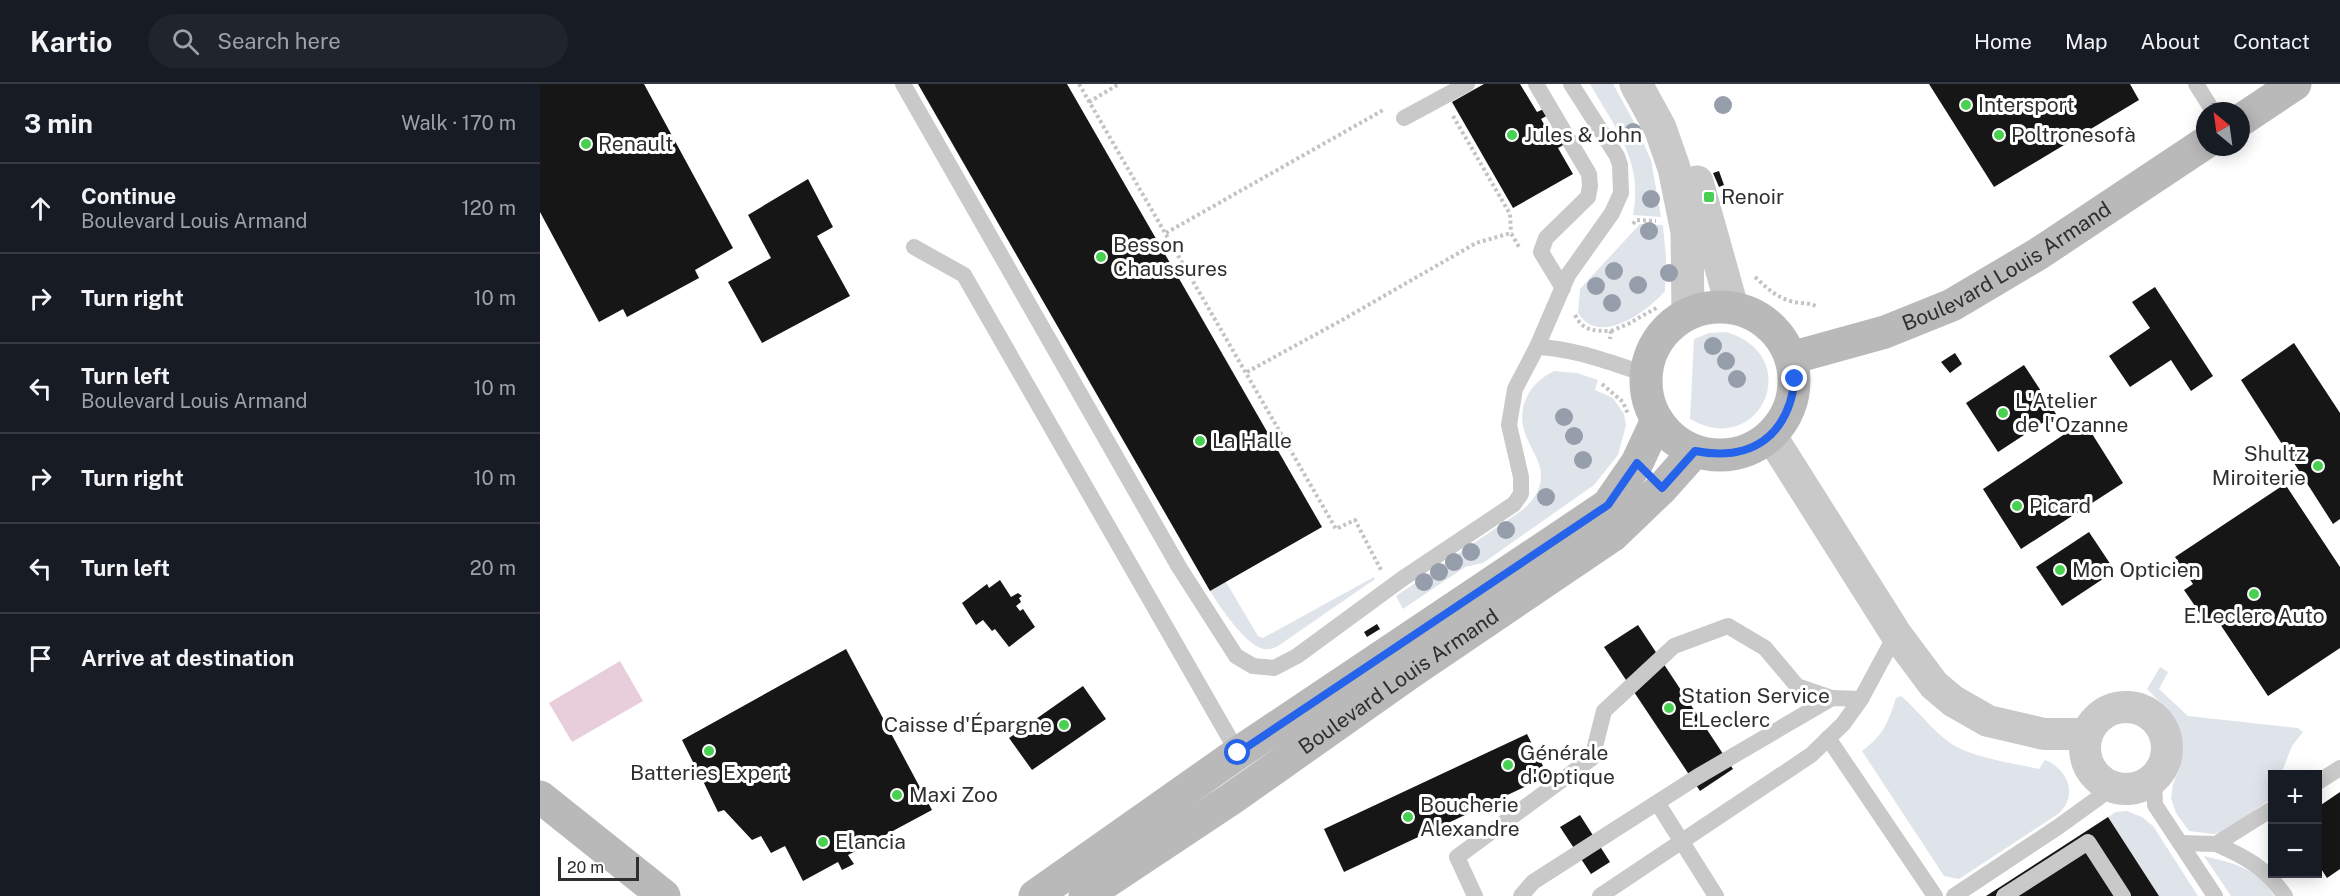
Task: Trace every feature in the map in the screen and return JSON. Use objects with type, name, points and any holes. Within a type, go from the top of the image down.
[{"type":"main road","points":[[2250,114],[2295,84]]},
{"type":"main road","name":"Boulevard Louis Armand","points":[[1791,358],[1885,332],[1952,305],[2038,254],[2196,149]]},
{"type":"main road","points":[[1732,307],[1752,313],[1769,324],[1783,340],[1791,358],[1795,379],[1792,400],[1784,419],[1771,436],[1754,447],[1735,454],[1715,455],[1695,451],[1643,421],[1647,398],[1646,374],[1652,349],[1667,328],[1674,309],[1732,307]]},
{"type":"main road","name":"Boulevard Louis Armand","points":[[1035,896],[1238,753],[1608,505],[1637,463],[1643,421]]},
{"type":"main road","name":"Boulevard Louis Armand","points":[[1085,896],[1137,863],[1420,665],[1613,535],[1662,488],[1695,451]]},
{"type":"main road","points":[[540,797],[664,896]]},
{"type":"street","points":[[1636,84],[1660,128],[1674,168],[1687,232],[1674,309]]},
{"type":"street","points":[[1654,84],[1673,117],[1699,186],[1732,307]]},
{"type":"street","points":[[1771,436],[1896,634],[1934,685],[1953,701],[1988,721],[2044,734],[2086,734]]},
{"type":"street","points":[[2124,706],[2146,711],[2156,720],[2165,734],[2168,749],[2165,765],[2154,779],[2130,790],[2112,788],[2100,782],[2090,771],[2084,755],[2086,734],[2094,721],[2109,710],[2124,706]]},
{"type":"street","points":[[1098,896],[1137,863]]},
{"type":"lane","points":[[903,84],[1179,567],[1236,656],[1253,666],[1274,668],[1297,656],[1390,588],[1514,504],[1521,494],[1521,477],[1509,425],[1515,389],[1537,347],[1568,275],[1612,213],[1621,193],[1620,165],[1617,156],[1571,84]]},
{"type":"lane","points":[[1404,118],[1467,84]]},
{"type":"lane","points":[[1536,84],[1589,174],[1588,197],[1546,238],[1541,252],[1562,291]]},
{"type":"lane","points":[[2196,84],[2207,102]]},
{"type":"lane","points":[[914,247],[964,275],[1238,753]]},
{"type":"lane","points":[[1537,347],[1562,348],[1591,355],[1646,374]]},
{"type":"lane","points":[[1475,896],[1457,857],[1592,759],[1605,711],[1674,646],[1728,626],[1765,648],[1797,686],[1832,698],[1861,699]]},
{"type":"lane","points":[[1600,896],[1811,755],[1843,724],[1861,699],[1896,634]]},
{"type":"lane","points":[[1521,896],[1533,882],[1697,777],[1832,698]]},
{"type":"lane","points":[[1828,738],[1935,896]]},
{"type":"lane","points":[[2322,779],[2340,768]]},
{"type":"lane","points":[[2154,779],[2155,805],[2215,896]]},
{"type":"lane","points":[[1954,896],[2112,788]]},
{"type":"lane","points":[[1658,804],[1716,896]]},
{"type":"lane","points":[[2216,844],[2268,812]]},
{"type":"lane","points":[[2004,896],[2088,842],[2123,896]]},
{"type":"lane","points":[[2180,843],[2216,844],[2247,858],[2261,868],[2285,896]]},
{"type":"path","points":[[1079,84],[1336,529],[1355,520],[1390,588]]},
{"type":"path","points":[[1089,102],[1119,84]]},
{"type":"path","points":[[1443,98],[1510,214],[1511,233],[1522,251]]},
{"type":"path","points":[[1166,233],[1386,108]]},
{"type":"path","points":[[1247,372],[1344,320],[1476,243],[1511,233]]},
{"type":"path","points":[[1562,291],[1574,297],[1575,315],[1580,324],[1589,330],[1611,331],[1674,309]]},
{"type":"path","points":[[1611,331],[1608,362],[1601,384],[1643,421]]},
{"type":"shaded area","points":[[1590,84],[1613,84],[1634,122],[1651,160],[1661,217],[1633,215],[1635,196],[1631,162],[1625,146]]},
{"type":"shaded area","points":[[1640,224],[1663,225],[1666,258],[1665,291],[1647,308],[1623,323],[1610,327],[1598,327],[1587,323],[1578,313],[1580,289]]},
{"type":"shaded area","points":[[1726,332],[1750,344],[1764,361],[1768,380],[1765,400],[1754,416],[1737,426],[1715,428],[1690,419],[1694,339],[1709,333]]},
{"type":"shaded area","points":[[1554,371],[1577,373],[1598,380],[1595,390],[1613,398],[1624,414],[1626,425],[1618,455],[1594,485],[1483,563],[1465,567],[1403,609],[1396,596],[1521,511],[1535,496],[1541,481],[1541,471],[1523,426],[1523,406],[1531,389]]},
{"type":"shaded area","points":[[1374,577],[1375,579],[1278,646],[1268,649],[1257,646],[1242,634],[1210,591],[1226,582],[1258,636],[1263,638]]},
{"type":"shaded area","points":[[620,661],[643,701],[572,742],[549,703]]},
{"type":"shaded area","points":[[2160,667],[2168,672],[2159,689],[2188,716],[2298,728],[2303,732],[2292,746],[2283,770],[2268,770],[2268,801],[2224,832],[2213,834],[2189,831],[2176,813],[2171,798],[2173,784],[2180,767],[2181,740],[2177,727],[2166,708],[2147,689]]},
{"type":"shaded area","points":[[1901,696],[1942,736],[1965,751],[2039,769],[2045,760],[2053,764],[2065,776],[2068,784],[2068,799],[2064,807],[2058,814],[1959,879],[1944,876],[1862,751],[1880,734],[1888,721],[1896,698]]},
{"type":"shaded area","points":[[2127,811],[2142,817],[2153,826],[2198,896],[2159,896],[2108,817],[2116,812]]},
{"type":"shaded area","points":[[2204,856],[2244,868],[2260,879],[2274,896],[2231,896]]},
{"type":"building","points":[[540,84],[644,84],[733,248],[695,270],[699,278],[627,317],[623,309],[599,322],[540,212]]},
{"type":"building","points":[[918,84],[1067,84],[1322,527],[1210,591]]},
{"type":"building","points":[[1484,84],[1520,84],[1537,112],[1546,108],[1550,114],[1541,119],[1555,143],[1564,137],[1567,143],[1558,148],[1573,174],[1513,208],[1452,102]]},
{"type":"building","points":[[1929,84],[2130,84],[2139,100],[1994,187]]},
{"type":"building","points":[[1719,171],[1724,185],[1719,187],[1713,173]]},
{"type":"building","points":[[808,179],[833,227],[817,236],[850,296],[762,343],[728,282],[771,258],[748,215]]},
{"type":"building","points":[[2155,287],[2213,376],[2191,391],[2171,360],[2130,387],[2109,356],[2150,328],[2132,302]]},
{"type":"building","name":"Shultz Miroiterie","points":[[2294,343],[2340,413],[2340,519],[2333,524],[2241,380]]},
{"type":"building","points":[[1955,353],[1962,364],[1950,373],[1941,362]]},
{"type":"building","points":[[2024,365],[2056,414],[1998,452],[1966,403]]},
{"type":"building","points":[[2084,421],[2123,483],[2021,549],[1983,489]]},
{"type":"building","points":[[2285,484],[2340,567],[2340,648],[2268,696],[2216,618],[2208,625],[2184,590],[2193,584],[2175,557]]},
{"type":"building","points":[[2089,532],[2115,571],[2062,606],[2036,567]]},
{"type":"building","points":[[1000,580],[1011,597],[1018,593],[1022,596],[1019,598],[1021,602],[1016,606],[1020,611],[1023,609],[1035,627],[1009,647],[995,629],[992,631],[983,620],[976,625],[962,603],[987,584],[989,588]]},
{"type":"building","points":[[1377,624],[1380,629],[1367,637],[1364,632]]},
{"type":"building","name":"Station Service E.Leclerc","points":[[1638,625],[1733,769],[1700,791],[1604,647]]},
{"type":"building","points":[[846,649],[932,810],[848,855],[854,864],[842,870],[838,862],[803,881],[785,846],[771,853],[761,836],[752,840],[724,810],[718,812],[702,779],[696,781],[689,769],[695,766],[682,740]]},
{"type":"building","points":[[1083,686],[1106,719],[1032,770],[1009,738]]},
{"type":"building","points":[[1527,734],[1548,776],[1344,872],[1324,829]]},
{"type":"building","points":[[2340,792],[2340,869],[2327,878],[2322,870],[2322,804]]},
{"type":"building","points":[[1580,815],[1610,862],[1591,874],[1560,827]]},
{"type":"building","points":[[2108,817],[2159,896],[1986,896]]},
{"type":"place","name":"Intersport","points":[[1966,105]]},
{"type":"place","name":"Jules & John","points":[[1512,135]]},
{"type":"place","name":"Poltronesofà","points":[[1999,135]]},
{"type":"place","name":"Renault","points":[[586,144]]},
{"type":"place","name":"Renoir","points":[[1709,197]]},
{"type":"place","name":"Besson Chaussures","points":[[1101,257]]},
{"type":"place","name":"L'Atelier de l'Ozanne","points":[[2003,413]]},
{"type":"place","name":"La Halle","points":[[1200,441]]},
{"type":"place","name":"Shultz Miroiterie","points":[[2318,466]]},
{"type":"place","name":"Picard","points":[[2017,506]]},
{"type":"place","name":"Mon Opticien","points":[[2060,570]]},
{"type":"place","name":"E.Leclerc Auto","points":[[2254,594]]},
{"type":"place","name":"Station Service E.Leclerc","points":[[1669,708]]},
{"type":"place","name":"Caisse d'Épargne","points":[[1064,725]]},
{"type":"place","name":"Batteries Expert","points":[[709,751]]},
{"type":"place","name":"Générale d'Optique","points":[[1508,765]]},
{"type":"place","name":"Maxi Zoo","points":[[897,795]]},
{"type":"place","name":"Boucherie Alexandre","points":[[1408,817]]},
{"type":"place","name":"Elancia","points":[[823,842]]},
{"type":"route","points":[[1238,753],[1608,505],[1637,463],[1662,488],[1695,451],[1715,455],[1735,454],[1754,447],[1771,436],[1784,419],[1792,400],[1795,379]]}]
